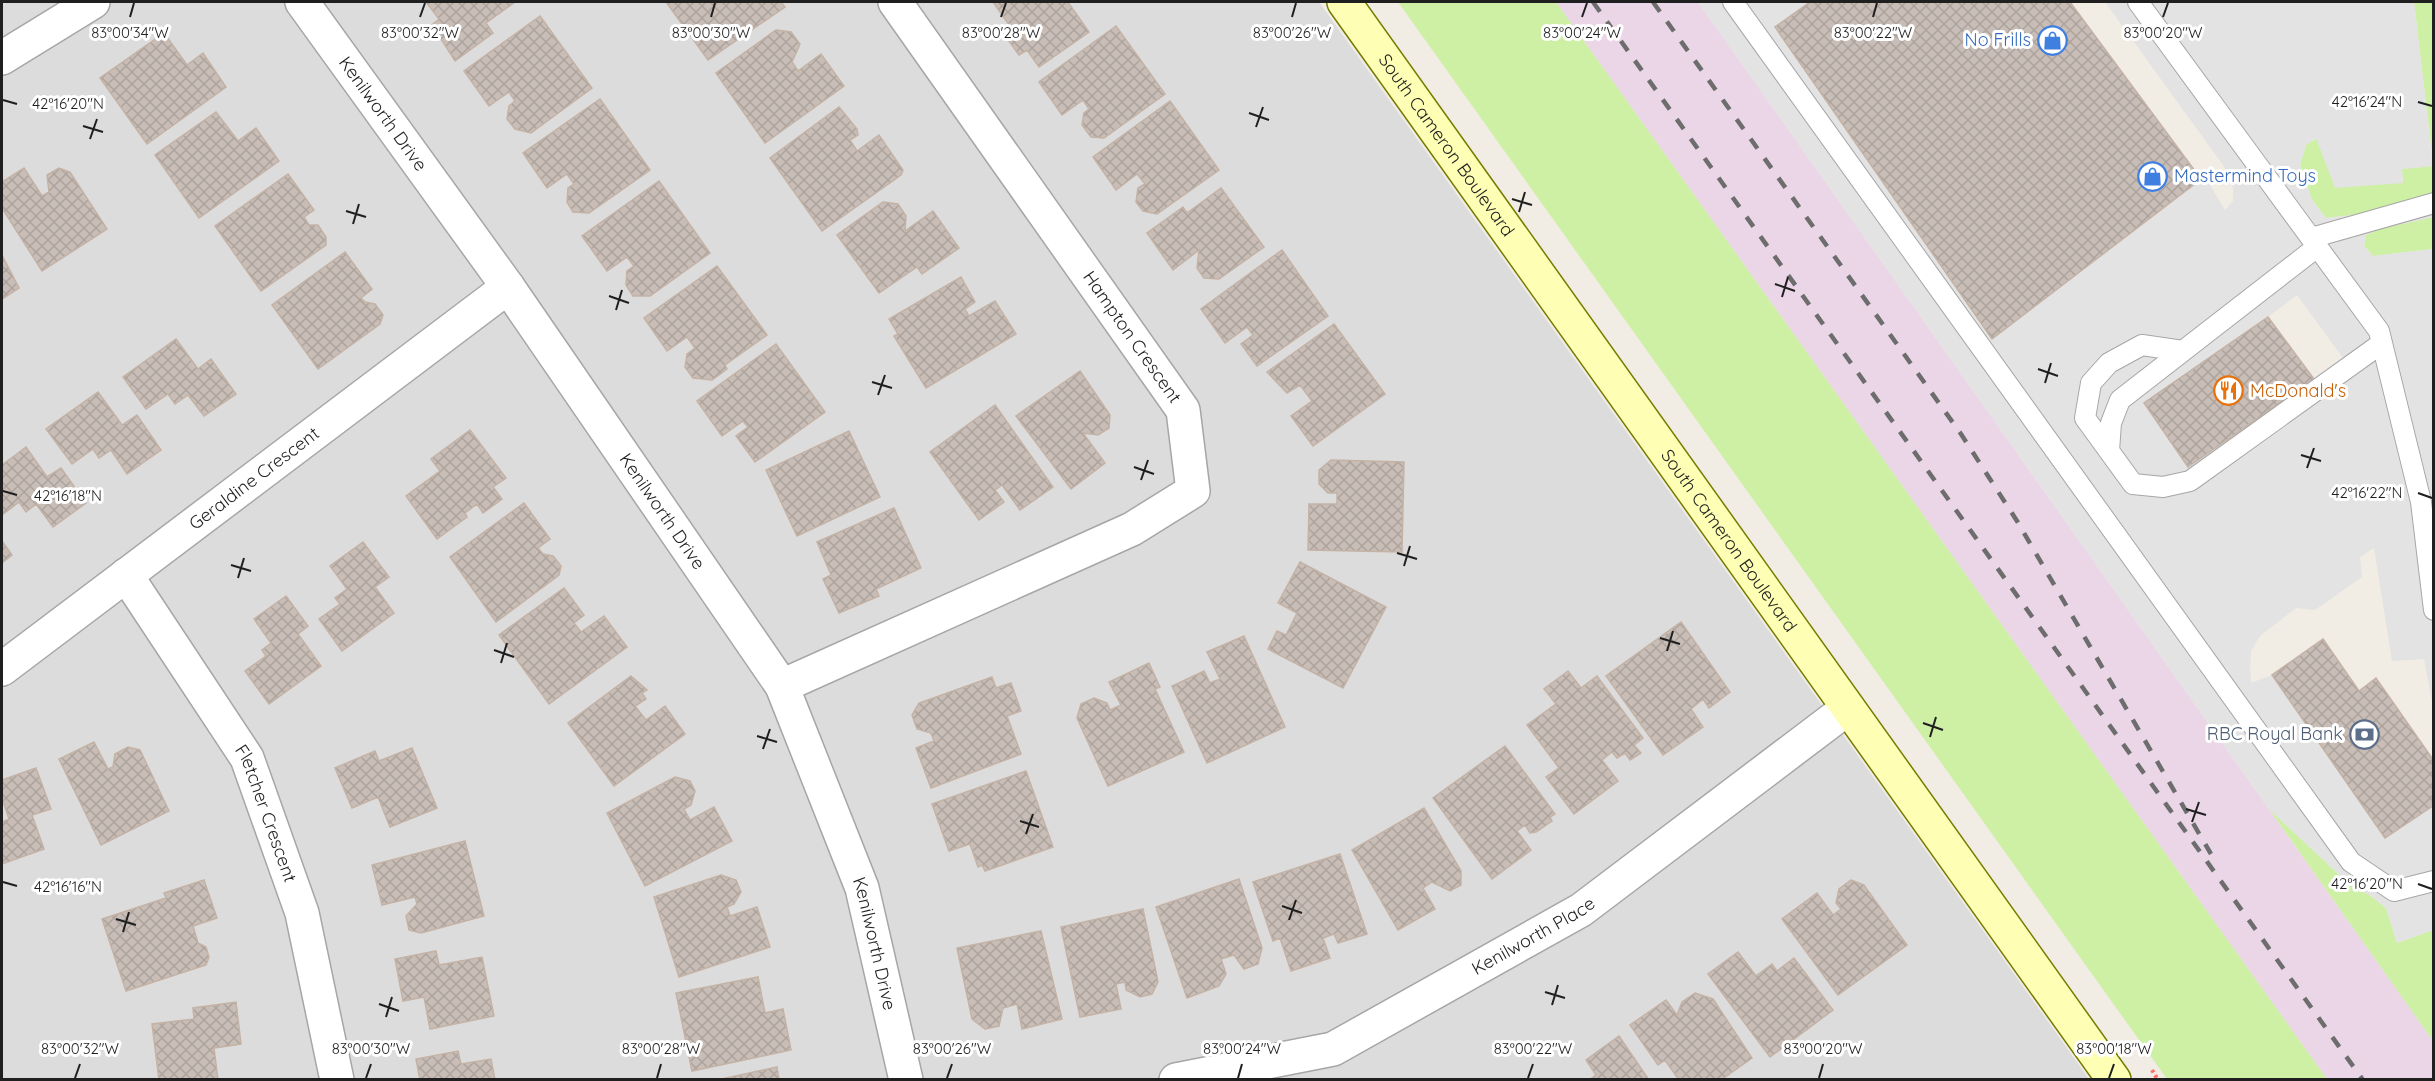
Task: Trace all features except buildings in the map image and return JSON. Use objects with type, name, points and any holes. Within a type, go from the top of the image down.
[{"type":"street","points":[[2,58],[93,2]]},
{"type":"street","name":"Kenilworth Drive","points":[[302,2],[508,287],[782,686],[862,888],[906,1080]]},
{"type":"street","name":"Hampton Crescent","points":[[782,686],[1132,529],[1193,491],[1183,410],[895,2]]},
{"type":"street","name":"South Cameron Boulevard","points":[[1344,2],[2114,1080]]},
{"type":"street","name":"Geraldine Crescent","points":[[2,669],[508,287]]},
{"type":"street","name":"Fletcher Crescent","points":[[126,575],[248,758],[302,913],[337,1080]]},
{"type":"street","name":"Kenilworth Place","points":[[1176,1080],[1332,1049],[1343,1043],[1581,910],[1848,708]]},
{"type":"lane","points":[[1732,2],[2351,862],[2394,891],[2433,881]]},
{"type":"lane","points":[[2138,2],[2379,331],[2421,502],[2433,610]]},
{"type":"lane","points":[[2109,451],[2111,423],[2120,400],[2314,242],[2433,203]]},
{"type":"lane","points":[[2183,351],[2142,345],[2109,363],[2091,383],[2085,418],[2133,484],[2163,488],[2190,481],[2382,343]]},
{"type":"shaded area","points":[[2,2],[1319,2],[2089,1079],[2,1080]]},
{"type":"shaded area","points":[[1556,2],[1698,2],[2433,1041],[2433,1079],[2327,1079]]},
{"type":"shaded area","points":[[1698,2],[1810,2],[1775,27],[1992,339],[2201,179],[2208,182],[2225,210],[2233,201],[2233,188],[2223,165],[2105,2],[2414,2],[2433,166],[2402,169],[2403,183],[2335,188],[2316,138],[2306,145],[2300,165],[2312,200],[2326,218],[2363,214],[2421,200],[2433,192],[2433,217],[2380,229],[2366,235],[2364,246],[2373,256],[2433,249],[2433,707],[2424,659],[2392,661],[2374,548],[2360,557],[2362,577],[2315,610],[2296,608],[2260,636],[2251,651],[2250,668],[2251,683],[2272,675],[2385,838],[2433,805],[2433,930],[2397,943],[2386,908],[2348,883],[2269,809]],"holes":[[[2297,295],[2343,358],[2188,466],[2268,317]]]},
{"type":"green space","points":[[1398,2],[1556,2],[2327,1079],[2167,1079]]},
{"type":"green space","points":[[2414,2],[2433,2],[2433,163]]},
{"type":"green space","points":[[2317,138],[2403,183],[2402,169],[2433,166],[2433,192],[2395,208],[2326,218],[2312,200],[2300,165],[2306,145]]},
{"type":"green space","points":[[2433,217],[2433,249],[2373,256],[2364,246],[2366,235],[2380,229]]},
{"type":"green space","points":[[2269,809],[2348,883],[2386,908],[2397,943],[2433,930],[2433,1041]]},
{"type":"railway","points":[[1593,2],[2363,1080]]},
{"type":"railway","points":[[1653,2],[1961,434],[2017,521],[2211,854]]},
{"type":"place","name":"No Frills","points":[[2052,40]]},
{"type":"place","name":"Mastermind Toys","points":[[2153,176]]},
{"type":"place","name":"McDonald's","points":[[2229,391]]},
{"type":"place","name":"RBC Royal Bank","points":[[2364,734]]}]
